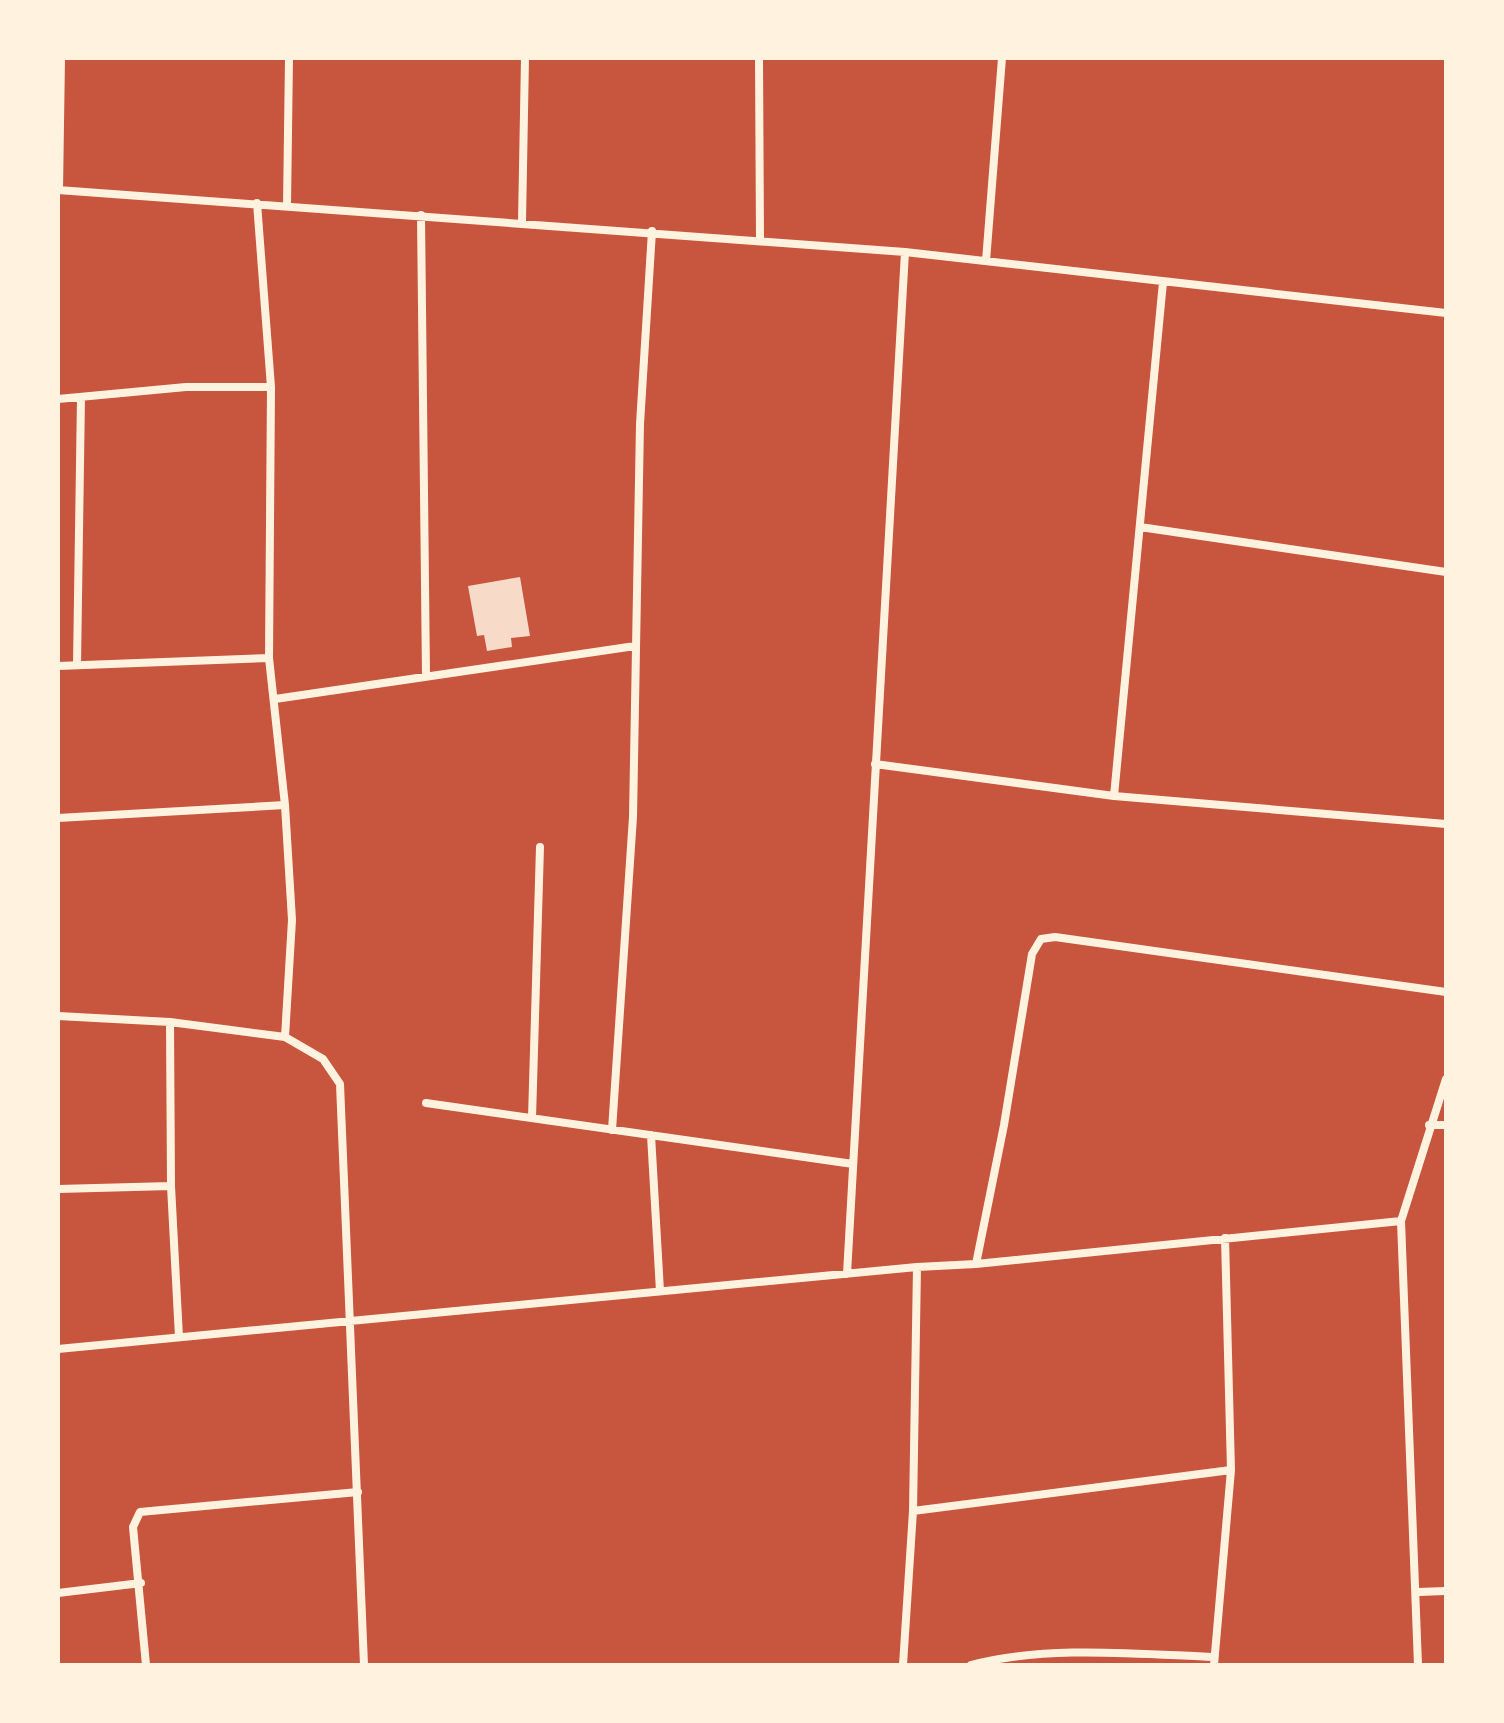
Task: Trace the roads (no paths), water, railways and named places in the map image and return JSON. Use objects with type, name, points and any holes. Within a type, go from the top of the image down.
[{"type":"street","points":[[61,58],[58,190],[652,231],[905,252],[1446,313]]},
{"type":"street","points":[[287,206],[289,58]]},
{"type":"street","points":[[522,222],[525,58]]},
{"type":"street","points":[[759,58],[760,240]]},
{"type":"street","points":[[986,261],[1002,58]]},
{"type":"street","points":[[257,203],[271,387],[269,658],[285,805],[292,920],[285,1037]]},
{"type":"street","points":[[421,215],[426,676]]},
{"type":"street","points":[[612,1130],[633,817],[640,424],[652,231]]},
{"type":"street","points":[[847,1274],[905,252]]},
{"type":"street","points":[[1114,796],[1163,282]]},
{"type":"street","points":[[58,399],[186,387],[271,387]]},
{"type":"street","points":[[77,665],[81,397]]},
{"type":"street","points":[[1140,527],[1446,572]]},
{"type":"street","points":[[275,699],[635,646]]},
{"type":"street","points":[[58,666],[269,658]]},
{"type":"street","points":[[875,764],[1114,796],[1446,824]]},
{"type":"street","points":[[58,818],[285,805]]},
{"type":"street","points":[[532,1118],[540,847]]},
{"type":"street","points":[[976,1264],[1004,1125],[1032,954],[1041,939],[1055,937],[1446,992]]},
{"type":"street","points":[[58,1016],[170,1022],[285,1037],[323,1059],[340,1084],[353,1321],[364,1665]]},
{"type":"street","points":[[170,1022],[171,1186],[179,1337]]},
{"type":"street","points":[[1418,1665],[1418,1592],[1401,1221],[1446,1079]]},
{"type":"street","points":[[426,1103],[853,1164]]},
{"type":"street","points":[[1429,1125],[1446,1125]]},
{"type":"street","points":[[651,1135],[660,1291]]},
{"type":"street","points":[[58,1189],[171,1186]]},
{"type":"street","points":[[58,1349],[917,1267],[976,1264],[1401,1221]]},
{"type":"street","points":[[971,1665],[997,1658],[1121,1653],[1214,1661],[1231,1470],[1225,1238]]},
{"type":"street","points":[[903,1665],[913,1511],[917,1267]]},
{"type":"street","points":[[913,1511],[1231,1470]]},
{"type":"street","points":[[146,1665],[141,1583],[133,1527],[140,1512],[358,1492]]},
{"type":"street","points":[[58,1593],[141,1583]]},
{"type":"street","points":[[1418,1592],[1446,1591]]}]
